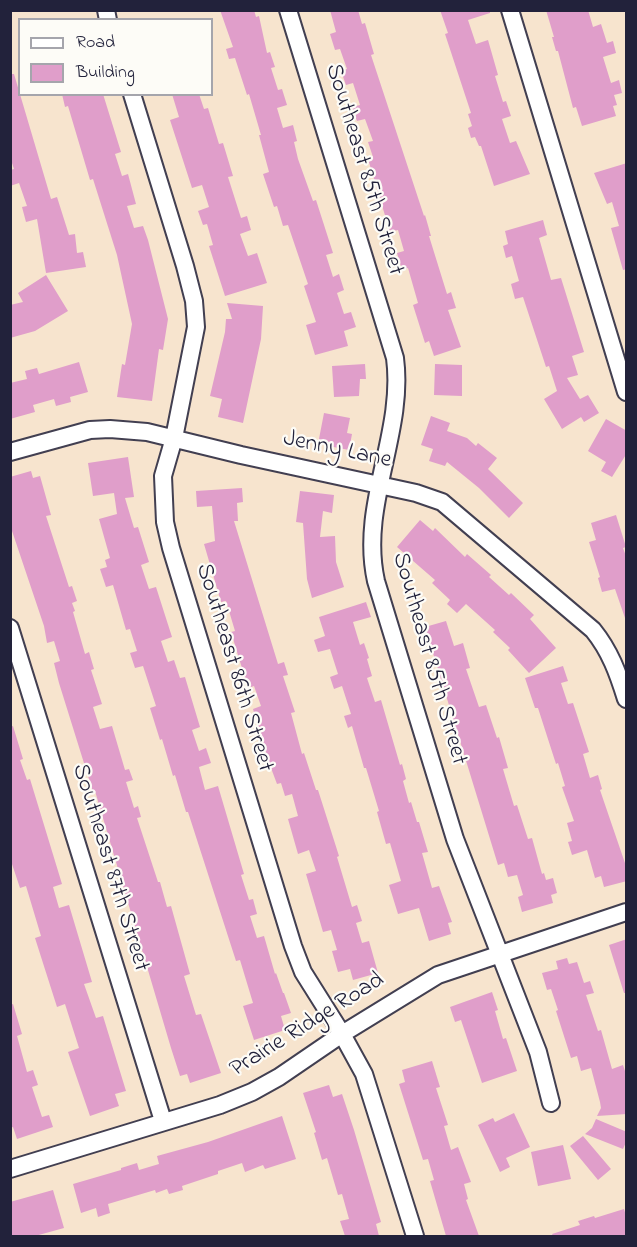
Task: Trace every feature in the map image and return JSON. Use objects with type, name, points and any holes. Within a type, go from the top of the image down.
[{"type":"street","name":"Southeast 85th Street","points":[[288,10],[395,358],[397,398],[373,517],[371,548],[376,581],[455,839],[538,1052],[551,1103]]},
{"type":"street","points":[[510,10],[626,392]]},
{"type":"street","name":"Southeast 86th Street","points":[[133,96],[185,266],[195,312],[196,327],[174,438],[163,476],[165,522],[171,548],[293,946],[303,972],[364,1074],[415,1236]]},
{"type":"street","name":"Jenny Lane","points":[[10,452],[90,430],[147,432],[241,455],[379,484],[442,502],[576,615],[605,645],[627,699]]},
{"type":"street","name":"Southeast 87th Street","points":[[10,628],[163,1121]]},
{"type":"street","name":"Prairie Ridge Road","points":[[10,1169],[220,1105],[252,1092],[438,975],[627,912]]},
{"type":"building","points":[[220,10],[254,10],[256,17],[259,16],[267,53],[270,52],[275,67],[271,68],[278,90],[282,89],[287,105],[277,108],[283,128],[293,125],[298,159],[313,201],[316,200],[333,253],[326,255],[333,277],[339,274],[344,290],[337,293],[344,314],[351,312],[356,327],[344,331],[348,346],[315,355],[306,325],[316,322],[304,286],[308,284],[288,225],[283,226],[263,174],[269,172],[259,135],[261,135],[235,58],[229,59],[226,49],[233,47]]},
{"type":"building","points":[[330,10],[358,10],[362,24],[365,23],[374,54],[371,55],[425,215],[447,294],[451,292],[456,308],[448,310],[461,347],[434,356],[429,341],[425,343],[413,305],[418,303],[408,268],[402,270],[397,253],[404,251],[398,230],[390,232],[368,159],[373,157],[368,142],[373,141],[365,119],[357,121],[352,107],[360,105],[353,83],[346,85],[341,71],[347,69],[340,49],[335,50],[330,34],[336,32]]},
{"type":"building","points":[[440,10],[490,10],[490,13],[468,20],[476,44],[488,40],[498,75],[495,76],[503,102],[506,101],[511,116],[502,119],[510,143],[516,141],[530,174],[494,186],[481,146],[475,137],[471,138],[468,128],[472,126],[468,114],[471,113],[445,34],[448,33]]},
{"type":"building","points":[[546,10],[588,10],[593,27],[601,24],[607,43],[613,41],[616,53],[603,57],[611,83],[619,80],[622,93],[614,95],[617,105],[613,106],[616,116],[582,126],[576,107],[573,108]]},
{"type":"building","points":[[10,74],[14,74],[18,96],[21,96],[51,199],[57,197],[69,235],[75,234],[77,253],[83,252],[86,267],[46,273],[37,219],[26,222],[22,207],[27,206],[19,183],[10,186],[10,170],[14,169],[10,157]]},
{"type":"building","points":[[62,96],[104,96],[121,152],[115,154],[122,176],[128,174],[136,204],[127,206],[134,228],[143,226],[148,240],[168,319],[163,350],[159,349],[152,401],[117,397],[132,324],[117,255],[93,179],[90,180],[68,106],[65,107]]},
{"type":"building","points":[[173,96],[200,96],[204,109],[208,108],[219,144],[223,143],[233,176],[228,177],[241,218],[247,216],[251,230],[240,234],[248,256],[257,253],[267,283],[225,296],[209,246],[213,245],[207,224],[203,225],[198,211],[209,207],[202,185],[192,188],[170,120],[179,117]]},
{"type":"building","points":[[627,163],[627,269],[623,270],[611,228],[619,226],[612,202],[607,204],[594,173]]},
{"type":"building","points":[[543,220],[547,235],[539,238],[551,280],[561,278],[584,352],[572,356],[578,375],[567,378],[580,399],[588,395],[599,413],[584,422],[581,417],[562,429],[544,399],[557,391],[549,366],[546,367],[523,297],[515,299],[511,284],[519,281],[512,256],[506,258],[503,246],[508,244],[505,231]]},
{"type":"building","points":[[46,275],[68,311],[35,331],[10,338],[10,305],[23,302],[18,293]]},
{"type":"building","points":[[227,303],[263,306],[261,339],[243,423],[218,417],[222,399],[210,396],[226,319],[232,319]]},
{"type":"building","points":[[79,362],[88,392],[70,397],[71,402],[56,406],[54,399],[33,405],[35,412],[10,419],[10,383],[27,379],[25,371],[37,368],[39,374]]},
{"type":"building","points":[[365,364],[366,379],[360,379],[359,396],[334,397],[332,366]]},
{"type":"building","points":[[435,364],[462,365],[462,396],[434,395]]},
{"type":"building","points":[[324,413],[350,418],[347,433],[352,434],[349,450],[318,444]]},
{"type":"building","points":[[431,416],[450,423],[447,431],[467,438],[476,446],[478,443],[497,458],[488,469],[523,503],[509,518],[479,488],[447,462],[445,466],[429,461],[433,449],[421,445]]},
{"type":"building","points":[[606,419],[627,431],[627,453],[612,477],[601,471],[606,462],[588,451]]},
{"type":"building","points":[[128,457],[134,497],[125,498],[134,528],[138,527],[149,562],[141,565],[149,589],[156,587],[172,637],[161,641],[168,662],[174,660],[180,678],[185,677],[200,727],[192,730],[199,751],[206,748],[211,763],[199,767],[205,790],[218,786],[244,874],[241,875],[249,900],[253,899],[257,914],[250,916],[257,938],[264,936],[275,974],[291,1013],[281,1016],[285,1030],[254,1040],[243,1006],[253,1003],[240,960],[236,961],[188,812],[186,812],[175,775],[173,776],[162,739],[160,740],[150,708],[156,706],[143,666],[135,668],[130,653],[137,651],[130,629],[126,630],[113,585],[106,587],[100,569],[107,567],[105,560],[110,558],[99,519],[117,514],[114,493],[93,496],[88,463]]},
{"type":"building","points":[[31,471],[33,478],[40,476],[51,515],[46,516],[69,587],[72,586],[77,601],[72,603],[75,611],[73,612],[85,654],[89,652],[94,669],[91,670],[102,704],[93,707],[100,729],[112,726],[125,770],[129,769],[133,780],[126,782],[134,808],[138,806],[141,817],[137,818],[167,907],[171,906],[190,974],[184,976],[196,1015],[201,1014],[221,1073],[190,1083],[187,1074],[180,1076],[95,791],[93,792],[59,683],[54,663],[60,661],[54,641],[47,643],[44,626],[10,525],[10,477]]},
{"type":"building","points":[[242,488],[243,502],[237,503],[238,521],[234,521],[278,664],[284,662],[288,675],[283,676],[295,712],[291,713],[302,754],[304,753],[316,790],[318,790],[352,907],[357,905],[362,921],[356,923],[362,943],[369,941],[378,973],[353,980],[350,969],[338,972],[332,951],[337,950],[331,930],[323,932],[306,874],[316,871],[309,850],[298,854],[288,819],[298,816],[292,794],[285,796],[281,783],[277,784],[268,760],[253,709],[261,706],[254,686],[248,688],[231,632],[235,631],[226,601],[221,602],[204,544],[215,541],[212,506],[197,507],[196,491]]},
{"type":"building","points":[[300,491],[334,495],[332,513],[323,511],[320,537],[335,536],[336,562],[344,587],[312,598],[307,579],[303,523],[296,522]]},
{"type":"building","points":[[616,515],[626,547],[623,548],[627,559],[627,618],[625,618],[615,589],[602,592],[598,578],[600,577],[589,542],[596,540],[591,523]]},
{"type":"building","points":[[420,520],[433,531],[435,528],[465,557],[467,554],[491,575],[489,577],[509,595],[511,593],[534,615],[530,619],[556,648],[529,673],[508,650],[510,648],[493,632],[495,630],[466,604],[457,613],[447,604],[450,600],[432,583],[435,580],[397,547]]},
{"type":"building","points":[[366,602],[371,617],[353,622],[360,645],[364,643],[369,658],[367,659],[372,676],[367,678],[375,702],[381,700],[400,765],[402,764],[406,779],[403,781],[409,803],[411,802],[417,822],[419,822],[428,852],[422,853],[432,888],[439,886],[452,922],[448,923],[451,934],[429,941],[419,908],[398,914],[389,885],[401,881],[390,843],[386,844],[377,812],[379,811],[352,726],[348,728],[344,716],[351,714],[342,686],[334,689],[330,677],[338,674],[330,649],[318,652],[314,640],[325,636],[319,617]]},
{"type":"building","points":[[446,621],[454,646],[463,643],[470,668],[466,669],[479,707],[486,705],[497,738],[499,737],[508,768],[503,769],[514,806],[517,805],[528,839],[532,838],[542,874],[544,873],[546,880],[553,878],[557,893],[551,895],[553,903],[522,912],[518,897],[523,895],[517,875],[508,877],[504,863],[498,865],[425,627]]},
{"type":"building","points":[[563,666],[568,681],[561,683],[568,704],[573,703],[589,752],[583,754],[590,778],[598,775],[602,789],[600,790],[627,869],[627,881],[604,887],[601,876],[595,878],[587,850],[572,855],[568,842],[572,841],[567,823],[574,821],[562,787],[565,786],[525,678]]},
{"type":"building","points":[[13,726],[23,759],[20,760],[27,780],[30,779],[62,884],[53,887],[59,908],[69,905],[92,982],[84,984],[96,1018],[103,1016],[126,1091],[115,1094],[119,1106],[90,1116],[68,1052],[79,1048],[65,1004],[57,1007],[35,938],[41,936],[26,886],[20,888],[10,858],[10,727]]},
{"type":"building","points":[[627,939],[627,993],[624,993],[609,945]]},
{"type":"building","points":[[567,958],[569,964],[577,962],[584,983],[590,981],[594,993],[586,995],[598,1031],[601,1030],[612,1069],[623,1065],[627,1077],[627,1114],[597,1116],[601,1108],[591,1068],[581,1071],[577,1056],[571,1058],[551,989],[547,990],[542,973],[558,969],[556,961]]},
{"type":"building","points":[[492,992],[503,1039],[506,1038],[517,1071],[482,1083],[461,1020],[455,1022],[450,1007]]},
{"type":"building","points":[[13,1004],[22,1034],[17,1036],[27,1072],[33,1070],[38,1085],[32,1087],[42,1117],[49,1115],[53,1127],[17,1139],[13,1127],[10,1128],[10,1005]]},
{"type":"building","points":[[432,1061],[440,1087],[436,1088],[448,1125],[444,1126],[451,1150],[458,1147],[471,1182],[464,1184],[468,1199],[466,1200],[479,1236],[446,1236],[430,1181],[434,1180],[428,1159],[423,1160],[399,1084],[405,1082],[402,1070]]},
{"type":"building","points":[[329,1085],[333,1097],[342,1094],[354,1130],[381,1222],[376,1224],[379,1236],[345,1236],[340,1221],[349,1219],[342,1194],[338,1195],[327,1158],[322,1160],[314,1133],[316,1132],[303,1093]]},
{"type":"building","points":[[514,1113],[530,1147],[506,1158],[510,1167],[500,1172],[478,1125],[493,1118],[495,1122]]},
{"type":"building","points":[[282,1116],[296,1159],[265,1169],[263,1165],[245,1172],[242,1163],[182,1186],[183,1190],[169,1194],[167,1189],[156,1193],[155,1190],[108,1204],[110,1213],[98,1217],[96,1208],[81,1213],[73,1184],[137,1163],[139,1170],[159,1164],[157,1156],[208,1142]]},
{"type":"building","points":[[596,1119],[627,1132],[627,1140],[623,1149],[585,1134],[592,1128]]},
{"type":"building","points":[[583,1136],[611,1169],[598,1180],[570,1146]]},
{"type":"building","points":[[563,1145],[571,1179],[538,1186],[531,1152]]},
{"type":"building","points":[[53,1190],[64,1228],[35,1236],[10,1236],[10,1202]]},
{"type":"building","points":[[624,1209],[627,1219],[627,1236],[553,1236],[552,1234],[580,1225],[578,1221]]}]
